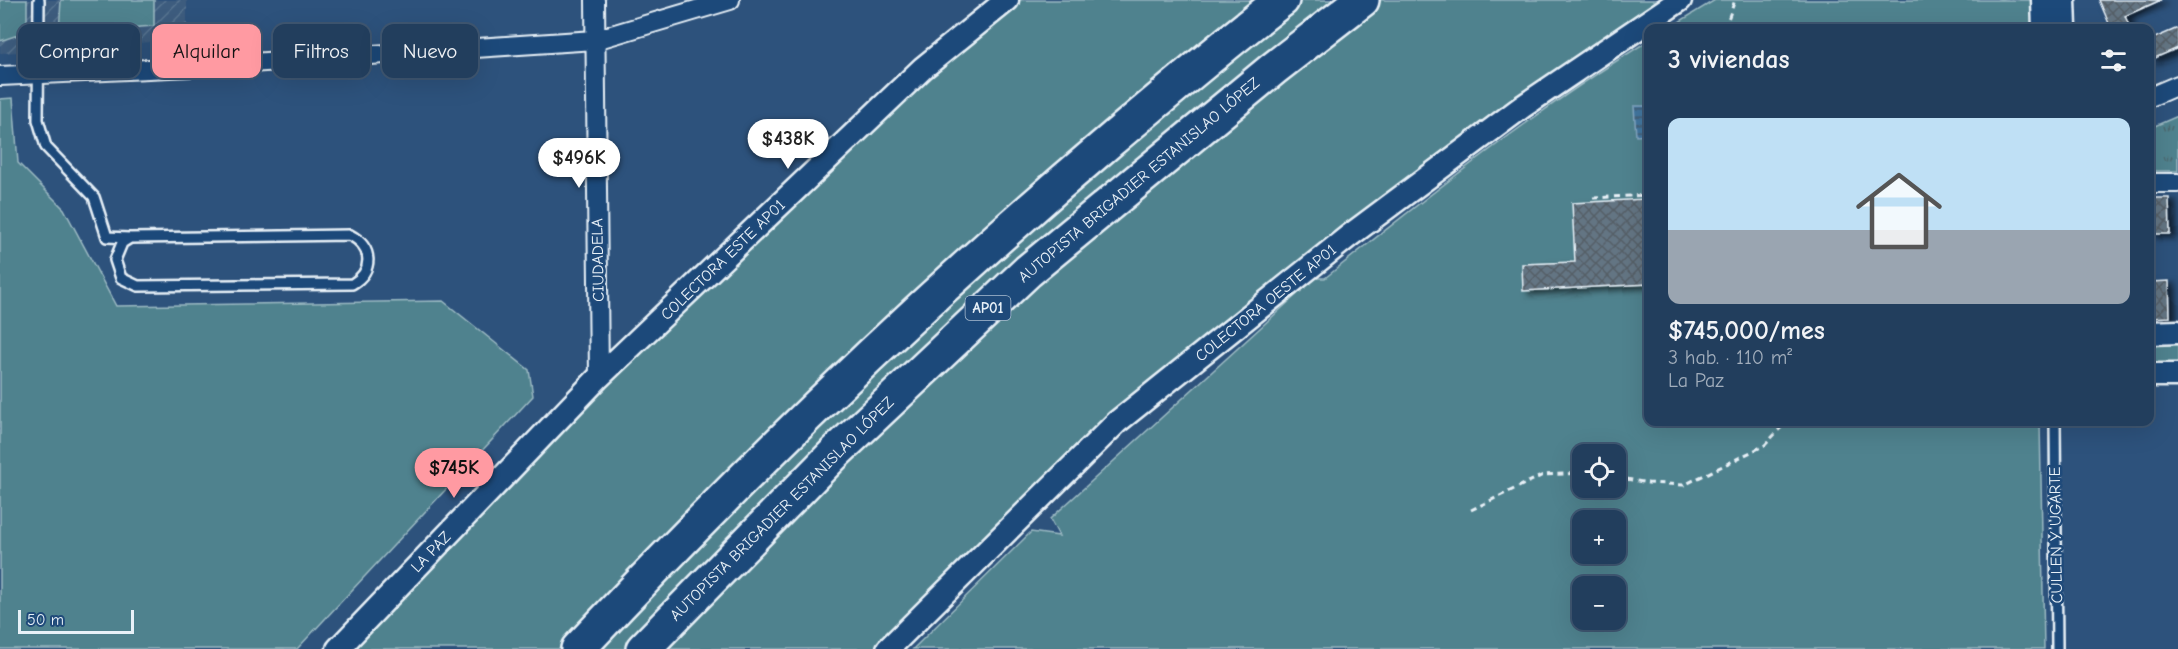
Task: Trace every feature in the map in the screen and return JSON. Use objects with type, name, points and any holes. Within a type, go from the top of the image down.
[{"type":"highway","name":"AP01","points":[[578,649],[800,423],[999,234],[1235,36],[1282,0]]},
{"type":"highway","name":"AUTOPISTA BRIGADIER ESTANISLAO LÓPEZ","points":[[643,649],[836,452],[1028,271],[1273,69],[1362,0]]},
{"type":"street","name":"CIUDADELA","points":[[595,0],[599,377]]},
{"type":"street","points":[[140,68],[596,40],[730,0]]},
{"type":"street","name":"COLECTORA ESTE AP01","points":[[599,377],[923,68],[1008,0]]},
{"type":"street","name":"COLECTORA OESTE AP01","points":[[1645,24],[1680,0]]},
{"type":"street","points":[[2043,0],[2043,24]]},
{"type":"street","points":[[2064,0],[2064,24]]},
{"type":"street","name":"COLECTORA OESTE AP01","points":[[888,649],[1117,422],[1367,223],[1522,107],[1644,24]]},
{"type":"street","points":[[0,76],[18,75]]},
{"type":"street","points":[[2154,95],[2178,86]]},
{"type":"street","points":[[2154,183],[2178,183]]},
{"type":"street","points":[[2154,333],[2178,332]]},
{"type":"street","points":[[2154,375],[2178,375]]},
{"type":"street","name":"LA PAZ","points":[[338,649],[599,377]]},
{"type":"lane","points":[[39,0],[39,24]]},
{"type":"lane","points":[[39,78],[38,120],[46,147],[94,197],[107,237],[350,235],[366,248],[369,259],[367,270],[361,279],[352,284],[138,286],[121,278],[114,260],[122,243],[130,238]]},
{"type":"lane","name":"CULLEN Y UGARTE","points":[[2055,426],[2057,649]]},
{"type":"path","points":[[1726,24],[1735,0]]},
{"type":"path","points":[[1593,198],[1644,195]]},
{"type":"path","points":[[1626,479],[1684,485],[1765,445],[1782,426]]},
{"type":"path","points":[[1471,510],[1543,475],[1572,474]]},
{"type":"shaded area","points":[[0,0],[187,0],[187,24],[152,24],[152,42],[140,43],[140,24],[18,24],[18,52],[0,53]]},
{"type":"shaded area","points":[[1634,106],[1644,106],[1644,135],[1636,136]]},
{"type":"green space","points":[[0,0],[27,0],[27,24],[18,24],[18,35],[0,41]]},
{"type":"green space","points":[[61,0],[154,0],[154,24],[152,26],[140,27],[140,24],[60,24]]},
{"type":"green space","points":[[1007,0],[1680,0],[1648,24],[1644,24],[1644,27],[1117,422],[888,649],[338,649],[599,377]]},
{"type":"green space","points":[[1715,0],[2033,0],[2033,24],[1676,24]]},
{"type":"green space","points":[[1644,44],[1644,426],[2040,426],[2044,649],[913,649],[1031,532],[1059,536],[1050,519],[1315,278],[1325,278],[1524,125]]},
{"type":"green space","points":[[13,98],[18,163],[64,209],[116,306],[443,301],[529,370],[533,396],[297,649],[0,649],[0,99]]},
{"type":"green space","points":[[2178,116],[2178,171],[2154,171],[2154,126]]},
{"type":"green space","points":[[2178,339],[2178,370],[2154,371],[2154,340]]},
{"type":"building","points":[[2099,0],[2161,0],[2125,16],[2128,24],[2109,24]]},
{"type":"building","points":[[2178,28],[2178,48],[2154,58],[2154,38]]},
{"type":"building","points":[[2154,198],[2169,198],[2170,234],[2154,234]]},
{"type":"building","points":[[1644,199],[1644,284],[1523,291],[1522,264],[1575,262],[1572,203]]},
{"type":"building","points":[[2169,281],[2170,317],[2154,318],[2154,282]]}]
